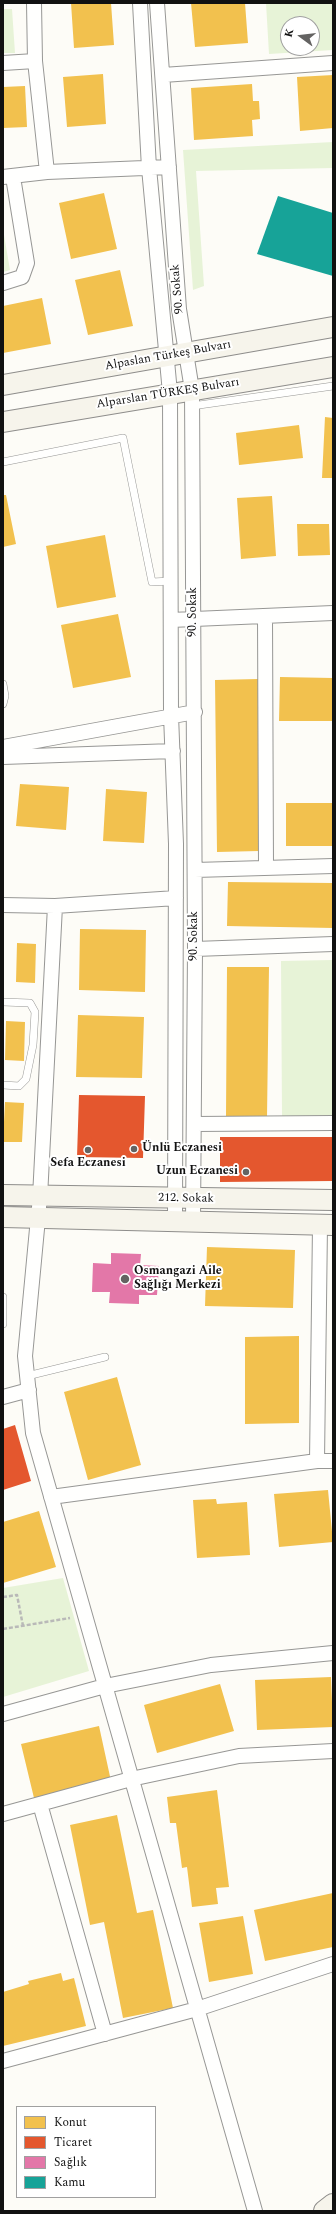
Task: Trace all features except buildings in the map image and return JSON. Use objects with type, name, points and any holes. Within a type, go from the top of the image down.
[{"type":"main road","name":"Alpaslan Türkeş Bulvarı","points":[[3,385],[333,327]]},
{"type":"main road","name":"Alparslan TÜRKEŞ Bulvarı","points":[[3,422],[170,393],[192,398],[333,367]]},
{"type":"main road","name":"212. Sokak","points":[[3,1195],[40,1197],[333,1200]]},
{"type":"main road","points":[[3,1217],[327,1225]]},
{"type":"main road","points":[[324,2211],[333,2204]]},
{"type":"street","points":[[34,3],[35,61],[47,172]]},
{"type":"street","name":"90. Sokak","points":[[140,3],[148,168],[170,393],[171,715],[184,1222]]},
{"type":"street","name":"90. Sokak","points":[[157,3],[179,309],[187,353],[192,398],[195,712],[194,1124],[184,1199]]},
{"type":"street","points":[[3,63],[35,61]]},
{"type":"street","points":[[163,75],[333,63]]},
{"type":"street","points":[[3,284],[22,277],[27,263],[8,177],[47,172],[169,167]]},
{"type":"street","points":[[171,620],[333,613]]},
{"type":"street","points":[[266,616],[266,868]]},
{"type":"street","points":[[3,746],[171,715],[195,712]]},
{"type":"street","points":[[3,757],[173,751]]},
{"type":"street","points":[[195,870],[333,866]]},
{"type":"street","points":[[3,905],[55,906],[176,898]]},
{"type":"street","points":[[55,906],[40,1197],[25,1356],[33,1433],[255,2211]]},
{"type":"street","points":[[195,949],[333,944]]},
{"type":"street","points":[[194,1124],[333,1123]]},
{"type":"street","points":[[184,1199],[184,1222]]},
{"type":"street","points":[[317,1461],[327,1225]]},
{"type":"street","points":[[3,1397],[28,1390]]},
{"type":"street","points":[[51,1497],[317,1461],[333,1461]]},
{"type":"street","points":[[3,1714],[105,1686],[211,1665],[333,1653]]},
{"type":"street","points":[[3,1814],[131,1778],[239,1756],[333,1750]]},
{"type":"street","points":[[40,1804],[105,2034]]},
{"type":"street","points":[[3,2061],[197,2009],[333,1964]]},
{"type":"lane","points":[[192,398],[333,386]]},
{"type":"lane","points":[[3,462],[123,438],[152,582],[171,582]]},
{"type":"lane","points":[[3,684],[5,696],[3,704]]},
{"type":"lane","points":[[3,1002],[30,1003],[35,1012],[33,1045],[26,1079],[19,1086],[3,1085]]},
{"type":"lane","points":[[3,1297],[3,1324]]},
{"type":"lane","points":[[27,1376],[105,1357]]},
{"type":"path","points":[[3,1597],[17,1595],[23,1626]]},
{"type":"path","points":[[3,1629],[85,1615]]},
{"type":"green space","points":[[266,3],[333,3],[333,50],[320,51],[320,16],[280,16],[280,53],[269,54]]},
{"type":"green space","points":[[3,9],[12,9],[15,53],[3,53]]},
{"type":"green space","points":[[333,142],[333,168],[196,171],[204,286],[193,290],[183,150]]},
{"type":"green space","points":[[3,229],[10,270],[3,272]]},
{"type":"green space","points":[[333,960],[333,1117],[282,1116],[281,961]]},
{"type":"green space","points":[[63,1578],[89,1671],[3,1697],[3,1588]]},
{"type":"place","name":"Ünlü Eczanesi","points":[[134,1149]]},
{"type":"place","name":"Sefa Eczanesi","points":[[88,1150]]},
{"type":"place","name":"Uzun Eczanesi","points":[[246,1172]]},
{"type":"place","name":"Osmangazi Aile Sağlığı Merkezi","points":[[125,1279]]}]
